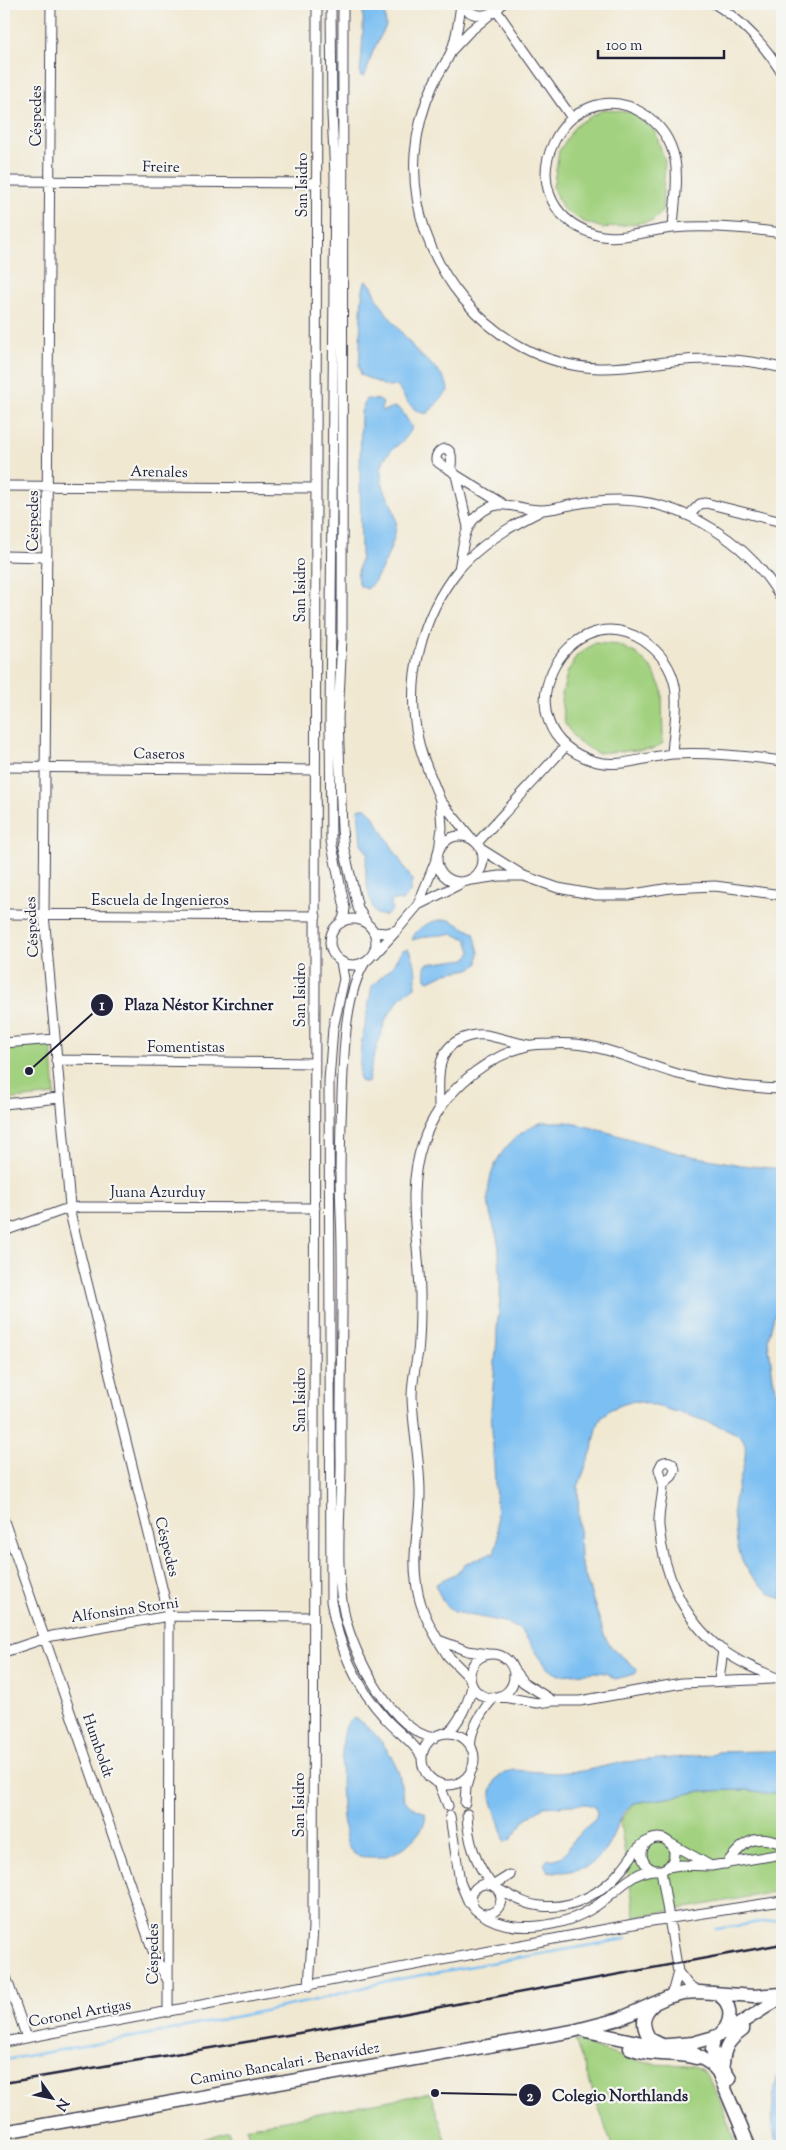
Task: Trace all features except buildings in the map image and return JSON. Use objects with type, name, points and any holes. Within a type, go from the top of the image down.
[{"type":"main road","name":"Camino Bancalari - Benavídez","points":[[4,2132],[573,2031],[619,2019],[668,1997],[705,1992],[782,1996]]},
{"type":"main road","points":[[705,1992],[724,2000],[730,2014],[729,2022],[717,2036],[712,2050],[723,2064],[757,2146]]},
{"type":"main road","name":"Camino Bancalari - Benavídez","points":[[573,2031],[594,2032],[646,2045],[681,2045],[717,2036],[782,1996]]},
{"type":"main road","points":[[655,2003],[648,2009],[644,2024],[650,2039],[665,2046]]},
{"type":"main road","points":[[723,2064],[724,2052],[728,2042],[754,2020],[768,2005]]},
{"type":"main road","points":[[611,2036],[627,2046],[646,2054],[685,2055],[704,2060]]},
{"type":"main road","points":[[681,2045],[718,2072],[724,2082],[749,2146]]},
{"type":"street","name":"Céspedes","points":[[51,4],[44,914],[70,1208],[168,1616],[168,2012]]},
{"type":"street","name":"San Isidro","points":[[309,1986],[314,1918],[317,4]]},
{"type":"street","points":[[331,4],[332,114],[344,231],[342,638],[334,700],[331,841],[345,908],[341,923],[332,932],[330,940],[332,952],[341,962],[344,979],[333,1028],[329,1081],[330,1393],[335,1585],[348,1628],[360,1659],[372,1682],[402,1720],[422,1735],[434,1738]]},
{"type":"street","points":[[338,177],[343,4]]},
{"type":"street","points":[[461,4],[466,10],[477,15],[485,15],[499,8]]},
{"type":"street","points":[[451,51],[461,4]]},
{"type":"street","points":[[715,4],[750,30],[764,46],[782,73]]},
{"type":"street","points":[[499,8],[469,32],[451,51],[430,90],[421,116],[415,153],[416,191],[427,239],[439,266],[457,293],[476,314],[503,336],[554,360],[584,367],[628,367],[702,359],[740,360],[782,368]]},
{"type":"street","points":[[499,8],[572,118]]},
{"type":"street","points":[[673,228],[675,161],[667,137],[660,127],[639,111],[618,105],[598,106],[572,118],[564,125],[551,145],[546,164],[550,194],[565,219],[583,230],[605,236],[673,228],[732,228],[782,233]]},
{"type":"street","name":"Freire","points":[[4,180],[317,183]]},
{"type":"street","points":[[459,569],[468,527],[454,471],[501,503],[543,510]]},
{"type":"street","name":"Arenales","points":[[4,486],[315,488]]},
{"type":"street","points":[[341,962],[353,965],[368,960],[418,905],[431,875],[438,853],[442,828],[440,800],[418,740],[414,685],[420,648],[428,620],[459,569],[498,535],[543,510],[579,503],[622,500],[642,502],[689,515],[737,546],[768,578],[782,600]]},
{"type":"street","points":[[468,527],[482,512],[501,503]]},
{"type":"street","points":[[689,515],[700,504],[706,503],[782,522]]},
{"type":"street","points":[[4,556],[47,557]]},
{"type":"street","points":[[672,754],[675,688],[669,669],[660,654],[649,645],[629,634],[618,632],[597,633],[578,641],[563,653],[551,672],[546,691],[547,710],[554,730],[565,747],[583,757],[605,763],[672,754],[738,755],[782,761]]},
{"type":"street","points":[[334,700],[344,849],[358,908],[374,932],[376,945],[356,981],[347,1025],[344,1053],[340,1199],[342,1250],[340,1393],[335,1585],[331,1601],[338,1635],[354,1673],[375,1708],[398,1732],[416,1747],[422,1757],[423,1766],[428,1775],[439,1784],[448,1806]]},
{"type":"street","points":[[477,844],[565,747]]},
{"type":"street","name":"Caseros","points":[[4,767],[315,770]]},
{"type":"street","points":[[418,905],[468,881],[478,874],[484,858],[477,844],[440,800]]},
{"type":"street","points":[[524,876],[492,877],[456,882],[444,877],[439,870],[438,853],[452,837],[460,836],[477,844],[524,876],[558,888],[596,895],[628,895],[670,888],[715,886],[782,895]]},
{"type":"street","name":"Escuela de Ingenieros","points":[[4,914],[316,916]]},
{"type":"street","points":[[341,923],[353,919],[366,922]]},
{"type":"street","points":[[374,932],[386,933],[396,930]]},
{"type":"street","points":[[439,1107],[439,1066],[447,1049],[456,1041],[465,1037],[485,1035],[528,1045],[584,1044],[617,1052],[664,1070],[707,1081],[782,1089]]},
{"type":"street","points":[[4,1043],[54,1039]]},
{"type":"street","points":[[528,1045],[488,1064],[473,1074],[439,1107],[423,1140],[414,1180],[413,1214],[420,1293],[419,1334],[412,1392],[420,1474],[416,1582],[421,1606],[448,1656],[484,1696],[537,1704],[553,1701],[580,1701],[655,1686],[719,1680],[781,1679]]},
{"type":"street","name":"Fomentistas","points":[[56,1060],[315,1062]]},
{"type":"street","points":[[4,1104],[59,1098]]},
{"type":"street","points":[[330,1199],[340,1199]]},
{"type":"street","name":"Juana Azurduy","points":[[4,1231],[70,1208],[315,1208]]},
{"type":"street","points":[[330,1393],[340,1393]]},
{"type":"street","points":[[664,1482],[659,1524],[661,1544],[671,1581],[693,1620],[723,1650],[758,1670],[781,1679]]},
{"type":"street","name":"Humboldt","points":[[4,1521],[154,1957],[167,1979]]},
{"type":"street","name":"Alfonsina Storni","points":[[4,1652],[45,1638],[168,1616],[313,1617]]},
{"type":"street","points":[[438,1640],[468,1652],[491,1654],[503,1658],[523,1682],[553,1701]]},
{"type":"street","points":[[719,1680],[723,1650]]},
{"type":"street","points":[[422,1757],[425,1748],[434,1738],[447,1733],[453,1728],[468,1699],[474,1663],[483,1656],[491,1654]]},
{"type":"street","points":[[465,1803],[466,1788],[474,1758],[471,1737],[489,1703],[509,1689],[512,1682],[511,1667]]},
{"type":"street","points":[[447,1733],[462,1737],[472,1748]]},
{"type":"street","points":[[439,1784],[457,1784],[471,1772]]},
{"type":"street","points":[[467,1814],[467,1832],[476,1861],[501,1897],[498,1908],[491,1913],[477,1911]]},
{"type":"street","points":[[450,1816],[460,1882],[466,1897],[477,1911],[488,1919],[509,1925],[528,1926],[558,1922],[583,1914],[637,1875],[680,1865],[711,1866],[782,1854]]},
{"type":"street","points":[[452,1834],[467,1832]]},
{"type":"street","points":[[477,1911],[470,1897],[473,1889],[483,1883],[494,1886],[520,1900],[541,1906],[565,1905],[579,1901],[609,1884],[641,1845],[660,1838],[711,1866]]},
{"type":"street","points":[[726,1864],[743,1845],[756,1838],[764,1838],[782,1844]]},
{"type":"street","points":[[651,1840],[645,1845],[642,1856],[647,1866],[661,1869]]},
{"type":"street","points":[[661,1869],[673,1859],[672,1847],[666,1841]]},
{"type":"street","points":[[661,1869],[678,1972],[673,1990],[668,1997]]},
{"type":"street","points":[[494,1886],[510,1875]]},
{"type":"street","name":"Coronel Artigas","points":[[4,2042],[669,1919],[782,1901]]},
{"type":"street","points":[[4,1971],[27,2038]]},
{"type":"street","points":[[678,1972],[689,1986],[705,1992]]},
{"type":"green space","points":[[604,109],[633,113],[655,131],[665,161],[662,212],[653,221],[603,228],[584,222],[563,209],[553,188],[559,151],[576,125]]},
{"type":"green space","points":[[595,643],[619,645],[637,654],[653,670],[662,690],[663,743],[653,749],[597,753],[578,742],[565,724],[561,700],[567,673],[577,655]]},
{"type":"green space","points":[[51,1042],[55,1095],[4,1100],[4,1046]]},
{"type":"green space","points":[[748,1790],[771,1794],[782,1793],[782,1891],[635,1917],[620,1822],[634,1803],[700,1791]]},
{"type":"green space","points":[[575,2040],[615,2055],[635,2060],[656,2064],[694,2066],[704,2072],[713,2086],[736,2146],[612,2146]]},
{"type":"green space","points":[[430,2093],[448,2146],[252,2146],[246,2128],[319,2113]]},
{"type":"green space","points":[[228,2131],[233,2146],[183,2146]]},
{"type":"water","points":[[363,4],[384,4],[386,26],[373,51],[365,76],[363,77],[360,75]]},
{"type":"water","points":[[366,281],[372,287],[386,312],[417,352],[439,372],[447,384],[448,391],[428,413],[423,413],[413,408],[398,386],[388,387],[361,375],[359,366],[361,307]]},
{"type":"water","points":[[366,399],[379,400],[383,403],[381,409],[383,411],[394,407],[401,410],[412,427],[410,433],[384,459],[382,465],[383,487],[394,513],[396,527],[387,557],[377,577],[367,589],[360,586],[357,577],[361,556],[361,412]]},
{"type":"water","points":[[366,808],[372,814],[412,880],[410,892],[402,901],[391,900],[392,910],[386,916],[376,914],[369,894],[366,876],[368,854],[361,843],[358,809]]},
{"type":"water","points":[[441,920],[450,920],[474,933],[479,952],[478,964],[469,969],[446,973],[429,981],[426,979],[425,967],[427,964],[466,959],[471,952],[467,939],[452,934],[428,936],[412,940],[420,928]]},
{"type":"water","points":[[408,949],[413,957],[415,967],[415,987],[400,998],[386,1019],[373,1059],[368,1082],[362,1082],[359,1076],[361,1046],[372,986],[392,967],[402,950]]},
{"type":"water","points":[[543,1122],[567,1122],[593,1128],[681,1154],[741,1165],[782,1169],[782,1303],[774,1316],[768,1340],[773,1377],[782,1412],[782,1599],[767,1591],[755,1579],[746,1567],[738,1548],[733,1507],[745,1459],[745,1443],[742,1438],[710,1422],[641,1402],[633,1401],[611,1409],[602,1417],[598,1424],[592,1450],[578,1487],[580,1560],[605,1637],[611,1647],[636,1668],[637,1671],[635,1674],[615,1679],[606,1673],[598,1672],[559,1675],[548,1669],[521,1630],[505,1622],[454,1612],[444,1603],[435,1585],[455,1574],[466,1564],[490,1553],[494,1554],[498,1539],[491,1410],[500,1278],[499,1246],[490,1213],[488,1193],[494,1167],[509,1144],[519,1135]]},
{"type":"water","points":[[354,1718],[374,1733],[391,1757],[398,1771],[405,1800],[412,1807],[425,1813],[423,1826],[407,1845],[400,1850],[381,1857],[363,1857],[353,1853],[347,1842],[344,1828],[341,1790],[342,1751],[346,1726]]},
{"type":"water","points":[[717,1752],[782,1752],[782,1793],[771,1794],[748,1790],[700,1791],[634,1803],[620,1820],[600,1857],[591,1864],[571,1871],[548,1871],[544,1864],[547,1860],[560,1857],[567,1852],[574,1839],[596,1818],[597,1812],[594,1806],[586,1804],[543,1807],[525,1820],[511,1839],[505,1842],[491,1798],[491,1791],[496,1779],[506,1772],[513,1770],[554,1773],[583,1771],[624,1762],[709,1755]]},
{"type":"water","points":[[782,2062],[782,2146],[777,2146],[772,2114],[774,2094]]},
{"type":"waterway","points":[[716,1929],[782,1919]]},
{"type":"waterway","points":[[4,2060],[161,2032],[312,2001],[388,1981],[626,1939]]},
{"type":"railway","points":[[4,2083],[305,2032],[782,1944]]},
{"type":"place","name":"Plaza Néstor Kirchner","points":[[29,1071]]},
{"type":"place","name":"Colegio Northlands","points":[[435,2093]]}]
